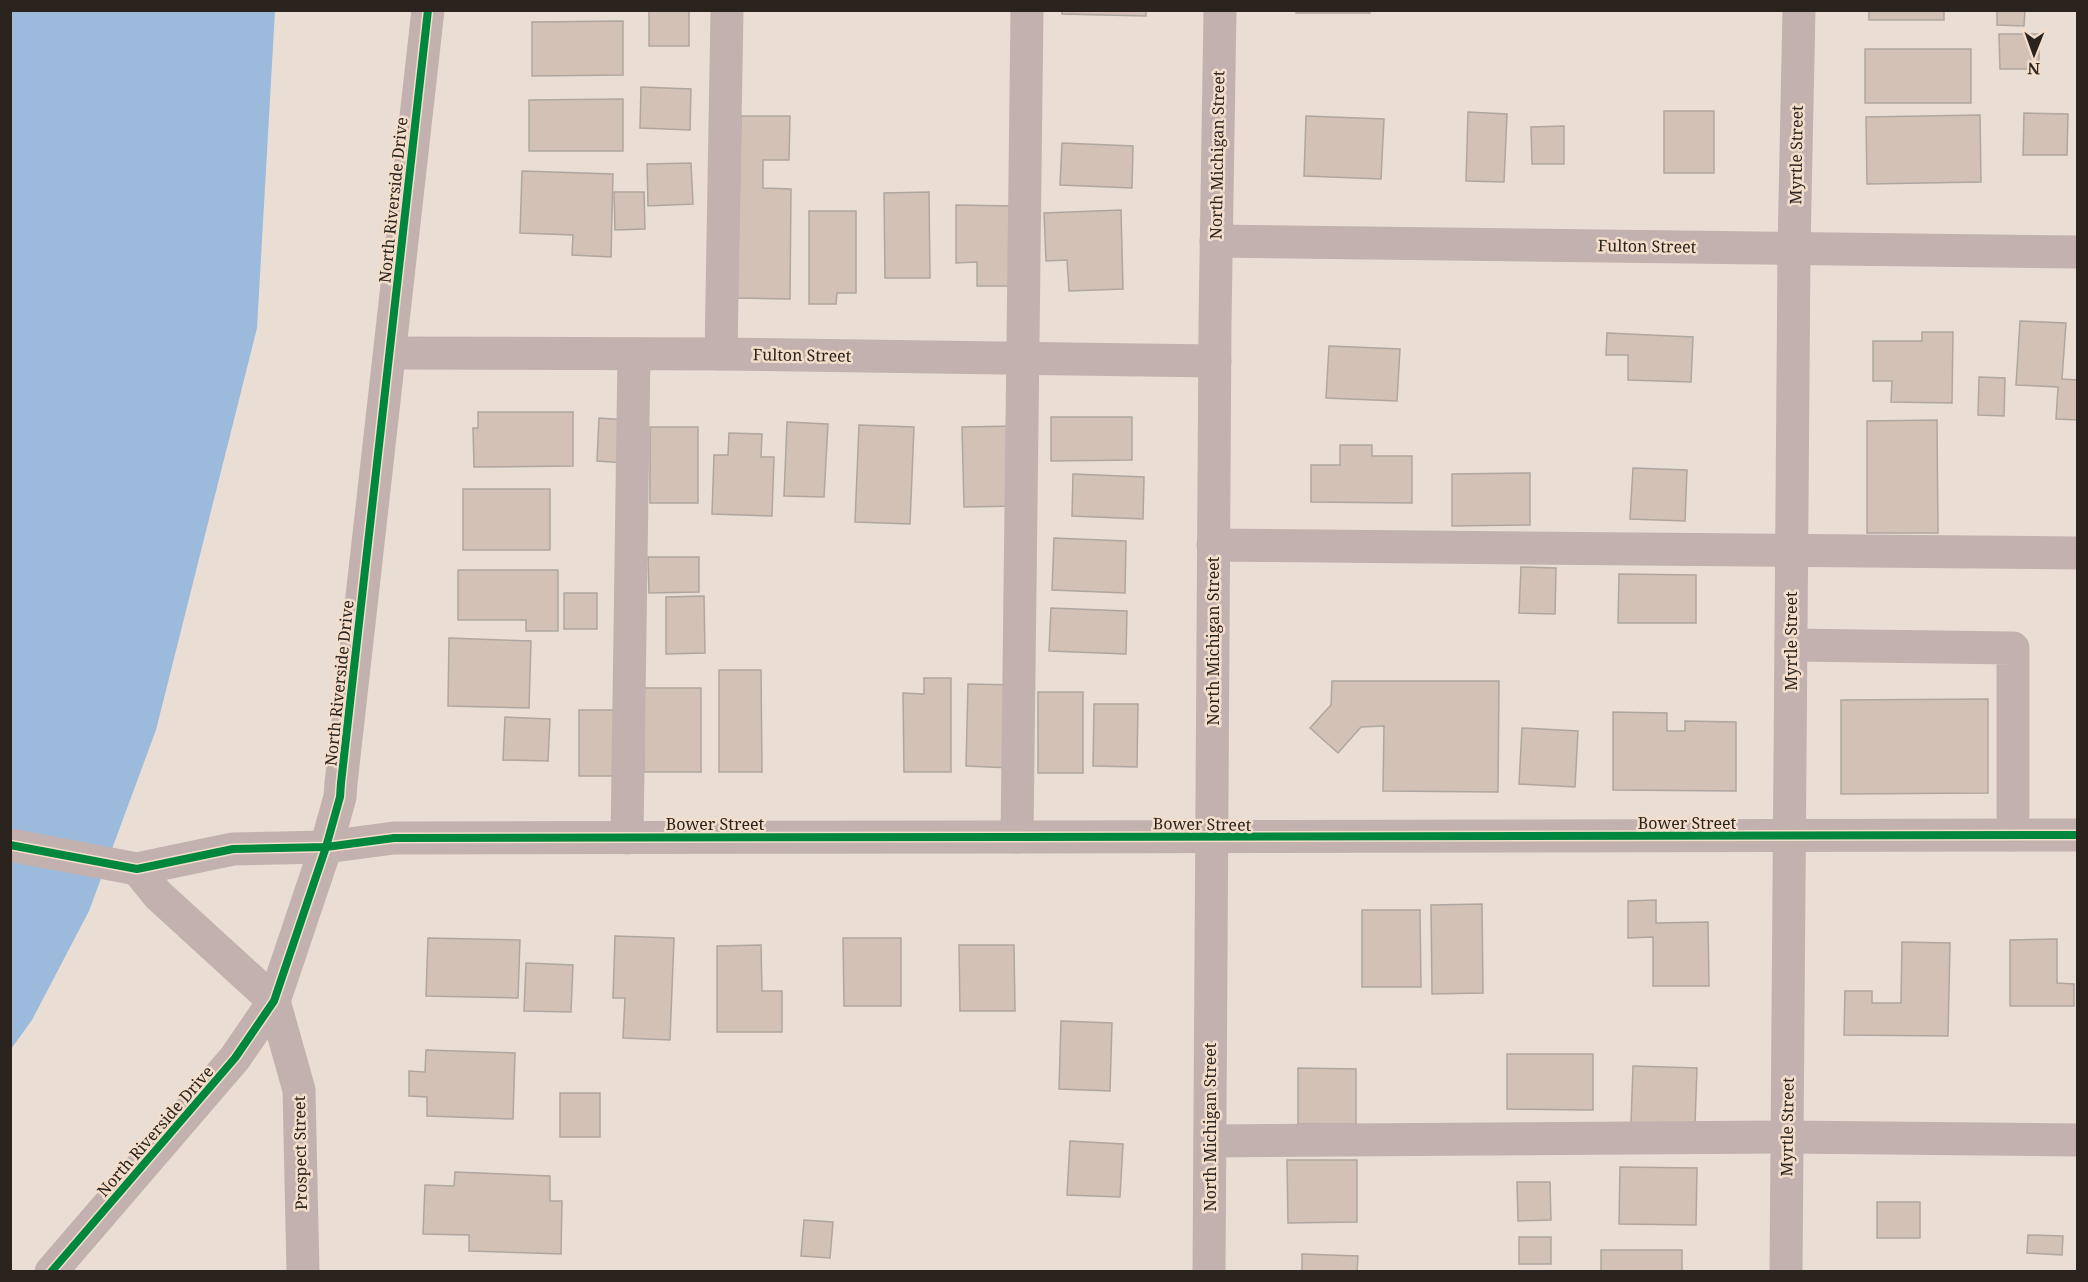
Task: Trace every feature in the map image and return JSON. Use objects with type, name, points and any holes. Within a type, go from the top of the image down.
[{"type":"street","name":"North Riverside Drive","points":[[51,1272],[235,1058],[274,1001],[326,847],[341,790],[428,10]]},
{"type":"street","points":[[721,354],[727,10]]},
{"type":"street","points":[[1017,837],[1027,10]]},
{"type":"street","name":"North Michigan Street","points":[[1209,1272],[1216,241],[1220,10]]},
{"type":"street","name":"Myrtle Street","points":[[1786,1272],[1794,248],[1799,10]]},
{"type":"street","name":"Fulton Street","points":[[1216,241],[2078,252]]},
{"type":"street","name":"Fulton Street","points":[[390,353],[721,354],[1215,361]]},
{"type":"street","points":[[627,838],[634,354]]},
{"type":"street","points":[[1214,545],[2078,553]]},
{"type":"street","points":[[1791,645],[2013,648],[2013,836]]},
{"type":"street","name":"Bower Street","points":[[137,869],[233,849],[326,847],[394,838],[2078,835]]},
{"type":"street","points":[[10,845],[137,869],[158,895],[274,1001]]},
{"type":"street","name":"Prospect Street","points":[[274,1001],[299,1090],[303,1272]]},
{"type":"street","points":[[1210,1141],[1787,1137],[2078,1140]]},
{"type":"water","points":[[11,11],[275,11],[257,328],[156,730],[89,911],[32,1020],[11,1049]]},
{"type":"building","points":[[649,10],[689,10],[689,46],[649,46]]},
{"type":"building","points":[[1062,10],[1146,10],[1146,16],[1062,14]]},
{"type":"building","points":[[1296,10],[1370,10],[1370,13],[1296,13]]},
{"type":"building","points":[[1869,10],[1944,10],[1944,20],[1869,20]]},
{"type":"building","points":[[1997,10],[2025,10],[2024,26],[1997,25]]},
{"type":"building","points":[[623,21],[623,75],[532,76],[532,22]]},
{"type":"building","points":[[1999,34],[2039,34],[2039,69],[2000,69]]},
{"type":"building","points":[[1865,49],[1971,49],[1971,103],[1865,103]]},
{"type":"building","points":[[641,87],[691,89],[690,130],[640,128]]},
{"type":"building","points":[[623,99],[623,151],[529,151],[529,100]]},
{"type":"building","points":[[1664,111],[1714,111],[1714,173],[1664,173]]},
{"type":"building","points":[[1468,112],[1507,114],[1504,182],[1466,181]]},
{"type":"building","points":[[2024,113],[2068,114],[2067,155],[2023,155]]},
{"type":"building","points":[[1980,115],[1981,182],[1867,184],[1866,117]]},
{"type":"building","points":[[741,116],[790,116],[789,160],[763,160],[763,188],[791,189],[790,299],[737,298]]},
{"type":"building","points":[[1306,116],[1384,119],[1381,179],[1304,176]]},
{"type":"building","points":[[1564,126],[1564,164],[1532,164],[1531,127]]},
{"type":"building","points":[[1062,143],[1133,146],[1132,188],[1060,185]]},
{"type":"building","points":[[691,163],[693,204],[648,206],[647,164]]},
{"type":"building","points":[[522,171],[613,174],[611,257],[572,255],[573,235],[520,233]]},
{"type":"building","points":[[614,192],[644,192],[645,229],[615,230]]},
{"type":"building","points":[[929,192],[930,278],[885,278],[884,193]]},
{"type":"building","points":[[956,205],[1013,206],[1012,286],[977,286],[977,262],[956,263]]},
{"type":"building","points":[[1121,210],[1123,289],[1069,291],[1067,260],[1046,261],[1044,213]]},
{"type":"building","points":[[809,211],[856,211],[856,293],[837,293],[836,304],[809,304]]},
{"type":"building","points":[[2020,321],[2066,323],[2062,379],[2078,380],[2078,420],[2056,419],[2058,387],[2016,385]]},
{"type":"building","points":[[1922,332],[1953,332],[1952,403],[1891,402],[1892,381],[1873,381],[1873,341],[1922,341]]},
{"type":"building","points":[[1607,333],[1693,337],[1691,382],[1628,380],[1628,355],[1606,355]]},
{"type":"building","points":[[1329,346],[1400,349],[1397,401],[1326,398]]},
{"type":"building","points":[[1979,377],[2005,378],[2004,416],[1978,415]]},
{"type":"building","points":[[478,412],[573,412],[573,466],[474,467],[473,428],[478,428]]},
{"type":"building","points":[[1051,417],[1132,417],[1132,460],[1051,461]]},
{"type":"building","points":[[599,418],[628,420],[626,463],[597,461]]},
{"type":"building","points":[[1937,420],[1938,533],[1867,533],[1867,421]]},
{"type":"building","points":[[787,422],[828,424],[824,497],[784,496]]},
{"type":"building","points":[[859,425],[914,427],[910,524],[855,522]]},
{"type":"building","points":[[1017,426],[1019,506],[964,507],[962,427]]},
{"type":"building","points":[[650,427],[698,427],[698,503],[650,503]]},
{"type":"building","points":[[729,433],[762,434],[761,457],[774,457],[772,516],[712,514],[714,455],[728,455]]},
{"type":"building","points":[[1340,445],[1372,445],[1372,456],[1412,456],[1412,503],[1311,502],[1311,465],[1340,465]]},
{"type":"building","points":[[1633,468],[1687,470],[1685,521],[1630,519]]},
{"type":"building","points":[[1530,473],[1530,525],[1452,526],[1452,474]]},
{"type":"building","points":[[1073,474],[1144,477],[1143,519],[1072,516]]},
{"type":"building","points":[[463,489],[550,489],[550,550],[463,550]]},
{"type":"building","points":[[1054,538],[1126,541],[1125,593],[1052,590]]},
{"type":"building","points":[[648,557],[699,557],[699,592],[649,593]]},
{"type":"building","points":[[1521,567],[1556,568],[1555,614],[1519,613]]},
{"type":"building","points":[[458,570],[558,570],[558,631],[526,631],[526,620],[458,620]]},
{"type":"building","points":[[1619,574],[1696,575],[1696,623],[1618,623]]},
{"type":"building","points":[[564,593],[597,593],[597,629],[564,629]]},
{"type":"building","points":[[704,596],[705,653],[666,654],[666,597]]},
{"type":"building","points":[[1051,608],[1127,611],[1126,654],[1049,651]]},
{"type":"building","points":[[449,638],[531,641],[529,708],[448,706]]},
{"type":"building","points":[[719,670],[761,670],[762,772],[719,772]]},
{"type":"building","points":[[924,678],[951,678],[951,772],[904,772],[903,693],[924,694]]},
{"type":"building","points":[[1332,681],[1499,681],[1498,792],[1383,791],[1384,726],[1361,727],[1338,753],[1310,728],[1331,705]]},
{"type":"building","points":[[968,684],[1014,685],[1011,768],[966,766]]},
{"type":"building","points":[[644,688],[701,688],[701,772],[644,772]]},
{"type":"building","points":[[1038,692],[1083,692],[1083,773],[1038,773]]},
{"type":"building","points":[[1988,699],[1988,793],[1841,794],[1841,700]]},
{"type":"building","points":[[1094,704],[1138,704],[1137,767],[1093,766]]},
{"type":"building","points":[[579,710],[623,710],[623,776],[579,776]]},
{"type":"building","points":[[1613,712],[1667,713],[1667,731],[1685,731],[1685,721],[1736,722],[1736,791],[1613,790]]},
{"type":"building","points":[[505,717],[550,719],[548,761],[503,760]]},
{"type":"building","points":[[1522,728],[1578,731],[1575,787],[1519,784]]},
{"type":"building","points":[[1656,900],[1656,923],[1708,922],[1709,986],[1653,986],[1653,937],[1628,938],[1628,901]]},
{"type":"building","points":[[1482,904],[1483,993],[1432,994],[1431,905]]},
{"type":"building","points":[[1362,910],[1420,910],[1421,987],[1362,987]]},
{"type":"building","points":[[615,936],[674,938],[670,1040],[623,1038],[625,998],[613,998]]},
{"type":"building","points":[[428,938],[520,940],[518,998],[426,996]]},
{"type":"building","points":[[843,938],[901,938],[901,1006],[844,1006]]},
{"type":"building","points":[[2057,939],[2057,983],[2074,984],[2074,1006],[2010,1006],[2010,940]]},
{"type":"building","points":[[1902,942],[1950,943],[1948,1036],[1844,1035],[1845,991],[1872,991],[1872,1003],[1901,1003]]},
{"type":"building","points":[[761,945],[762,991],[782,991],[782,1032],[717,1032],[717,946]]},
{"type":"building","points":[[959,945],[1014,945],[1015,1011],[960,1011]]},
{"type":"building","points":[[526,963],[573,965],[571,1012],[524,1011]]},
{"type":"building","points":[[1061,1021],[1112,1023],[1110,1091],[1059,1089]]},
{"type":"building","points":[[426,1050],[515,1053],[513,1119],[427,1116],[427,1097],[409,1096],[409,1071],[425,1072]]},
{"type":"building","points":[[1507,1054],[1593,1054],[1593,1110],[1507,1109]]},
{"type":"building","points":[[1633,1066],[1697,1068],[1695,1125],[1631,1124]]},
{"type":"building","points":[[1298,1068],[1356,1069],[1356,1124],[1298,1124]]},
{"type":"building","points":[[560,1093],[600,1093],[600,1137],[560,1137]]},
{"type":"building","points":[[1070,1141],[1123,1144],[1120,1197],[1067,1195]]},
{"type":"building","points":[[1287,1160],[1357,1160],[1357,1222],[1288,1223]]},
{"type":"building","points":[[1620,1167],[1697,1168],[1696,1225],[1619,1224]]},
{"type":"building","points":[[455,1172],[550,1176],[550,1201],[562,1201],[561,1254],[469,1251],[469,1235],[423,1234],[425,1185],[454,1186]]},
{"type":"building","points":[[1517,1182],[1550,1182],[1551,1220],[1518,1221]]},
{"type":"building","points":[[1877,1202],[1920,1202],[1920,1238],[1877,1238]]},
{"type":"building","points":[[804,1220],[833,1222],[830,1258],[801,1256]]},
{"type":"building","points":[[2028,1235],[2063,1236],[2062,1255],[2027,1253]]},
{"type":"building","points":[[1519,1237],[1551,1237],[1551,1264],[1519,1264]]},
{"type":"building","points":[[1601,1250],[1682,1250],[1682,1272],[1601,1272]]},
{"type":"building","points":[[1302,1254],[1358,1256],[1357,1272],[1302,1272]]},
{"type":"cycle path","points":[[51,1272],[235,1058],[274,1001],[326,847],[340,797],[428,10]]},
{"type":"cycle path","points":[[10,845],[137,869],[233,849],[326,847],[394,838],[2078,835]]}]
